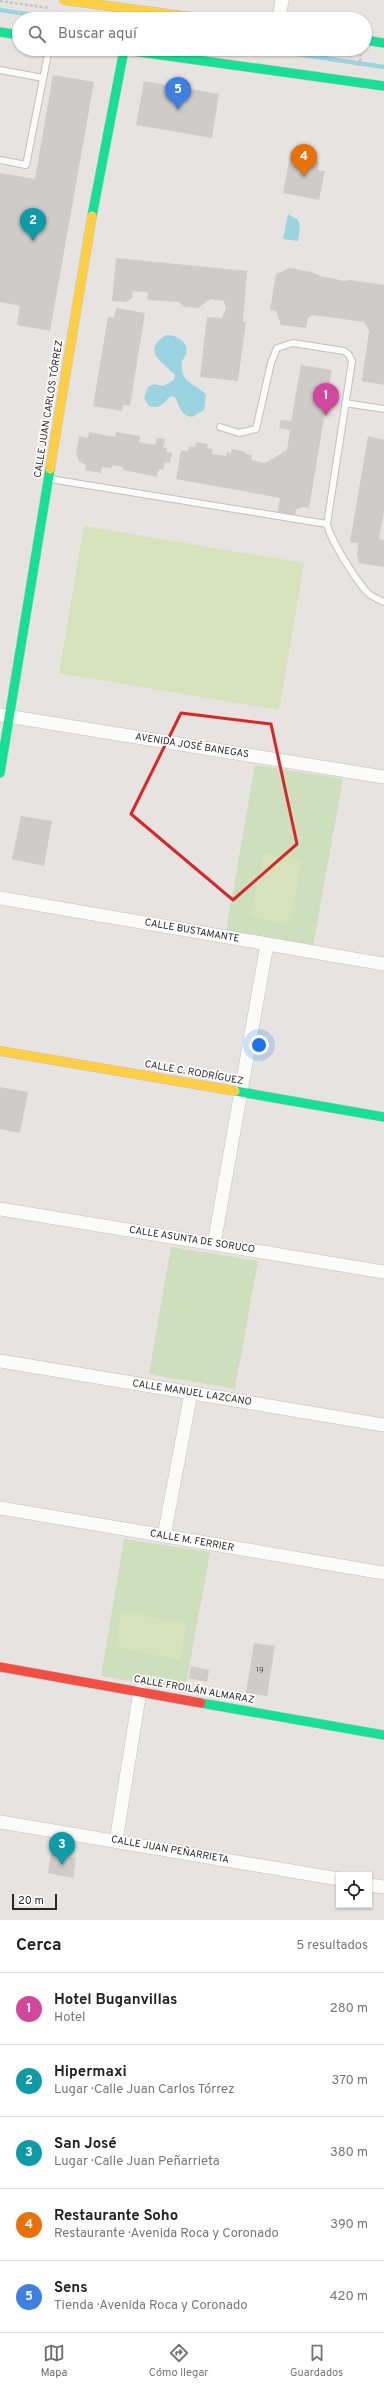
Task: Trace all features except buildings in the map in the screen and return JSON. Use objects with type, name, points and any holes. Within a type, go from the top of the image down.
[{"type":"street","points":[[64,0],[126,4],[169,12]]},
{"type":"street","points":[[280,12],[282,0]]},
{"type":"street","points":[[0,32],[12,34]]},
{"type":"street","points":[[372,41],[384,43]]},
{"type":"street","name":"CALLE JUAN CARLOS TÓRREZ","points":[[0,773],[5,716],[49,478],[120,56]]},
{"type":"street","points":[[171,56],[384,86]]},
{"type":"street","name":"AVENIDA JOSÉ BANEGAS","points":[[5,716],[384,777]]},
{"type":"street","name":"CALLE BUSTAMANTE","points":[[0,898],[384,964]]},
{"type":"street","points":[[214,1244],[267,944]]},
{"type":"street","name":"CALLE C. RODRÍGUEZ","points":[[0,1051],[384,1117]]},
{"type":"street","name":"CALLE ASUNTA DE SORUCO","points":[[0,1209],[384,1272]]},
{"type":"street","name":"CALLE MANUEL LAZCANO","points":[[0,1361],[384,1425]]},
{"type":"street","points":[[164,1536],[191,1393]]},
{"type":"street","name":"CALLE M. FERRIER","points":[[0,1508],[384,1573]]},
{"type":"street","name":"CALLE FROILÁN ALMARAZ","points":[[0,1666],[384,1735]]},
{"type":"street","points":[[116,1841],[140,1691]]},
{"type":"street","name":"CALLE JUAN PEÑARRIETA","points":[[0,1822],[336,1878]]},
{"type":"street","points":[[372,1885],[384,1887]]},
{"type":"lane","points":[[0,160],[26,165],[48,56]]},
{"type":"lane","points":[[0,70],[43,78]]},
{"type":"lane","points":[[220,427],[239,433],[256,429],[271,363],[277,348],[293,344],[344,351],[350,355],[352,361],[327,524],[330,535],[366,591],[376,599],[384,602]]},
{"type":"lane","points":[[345,403],[384,409]]},
{"type":"lane","points":[[49,478],[327,524]]},
{"type":"path","points":[[359,67],[361,56]]},
{"type":"highlighted area","points":[[181,713],[271,724],[297,844],[233,900],[131,814]]},
{"type":"green space","points":[[84,526],[304,563],[279,710],[59,673]]},
{"type":"green space","points":[[255,765],[343,779],[313,946],[226,931]]},
{"type":"green space","points":[[263,853],[302,860],[290,924],[251,917]]},
{"type":"green space","points":[[171,1247],[258,1261],[235,1389],[149,1374]]},
{"type":"green space","points":[[124,1539],[210,1552],[185,1690],[101,1676]]},
{"type":"green space","points":[[122,1611],[187,1624],[180,1660],[115,1647]]},
{"type":"water","points":[[288,214],[298,220],[300,226],[298,241],[283,239]]},
{"type":"water","points":[[166,335],[177,337],[184,343],[187,351],[182,361],[183,374],[189,382],[206,395],[204,410],[192,417],[183,412],[175,397],[171,396],[162,405],[157,407],[149,406],[144,398],[148,387],[154,384],[163,386],[174,380],[175,375],[160,361],[154,351],[155,346]]},
{"type":"waterway","points":[[0,10],[13,12]]},
{"type":"waterway","points":[[311,56],[384,67]]},
{"type":"traffic: fast","points":[[0,32],[12,34]]},
{"type":"traffic: fast","points":[[372,41],[384,43]]},
{"type":"traffic: fast","points":[[92,216],[123,56]]},
{"type":"traffic: fast","points":[[168,56],[384,86]]},
{"type":"traffic: fast","points":[[0,773],[50,469]]},
{"type":"traffic: fast","points":[[235,1091],[384,1117]]},
{"type":"traffic: fast","points":[[201,1703],[384,1735]]},
{"type":"traffic: slow","points":[[64,0],[154,12]]},
{"type":"traffic: slow","points":[[50,469],[92,216]]},
{"type":"traffic: slow","points":[[0,1051],[235,1091]]},
{"type":"traffic: jam","points":[[0,1667],[201,1703]]},
{"type":"place","name":"Sens","points":[[178,110]]},
{"type":"place","name":"Restaurante Soho","points":[[304,177]]},
{"type":"place","name":"Hipermaxi","points":[[33,241]]},
{"type":"place","name":"Hotel Buganvillas","points":[[326,416]]},
{"type":"place","name":"San José","points":[[62,1865]]}]
